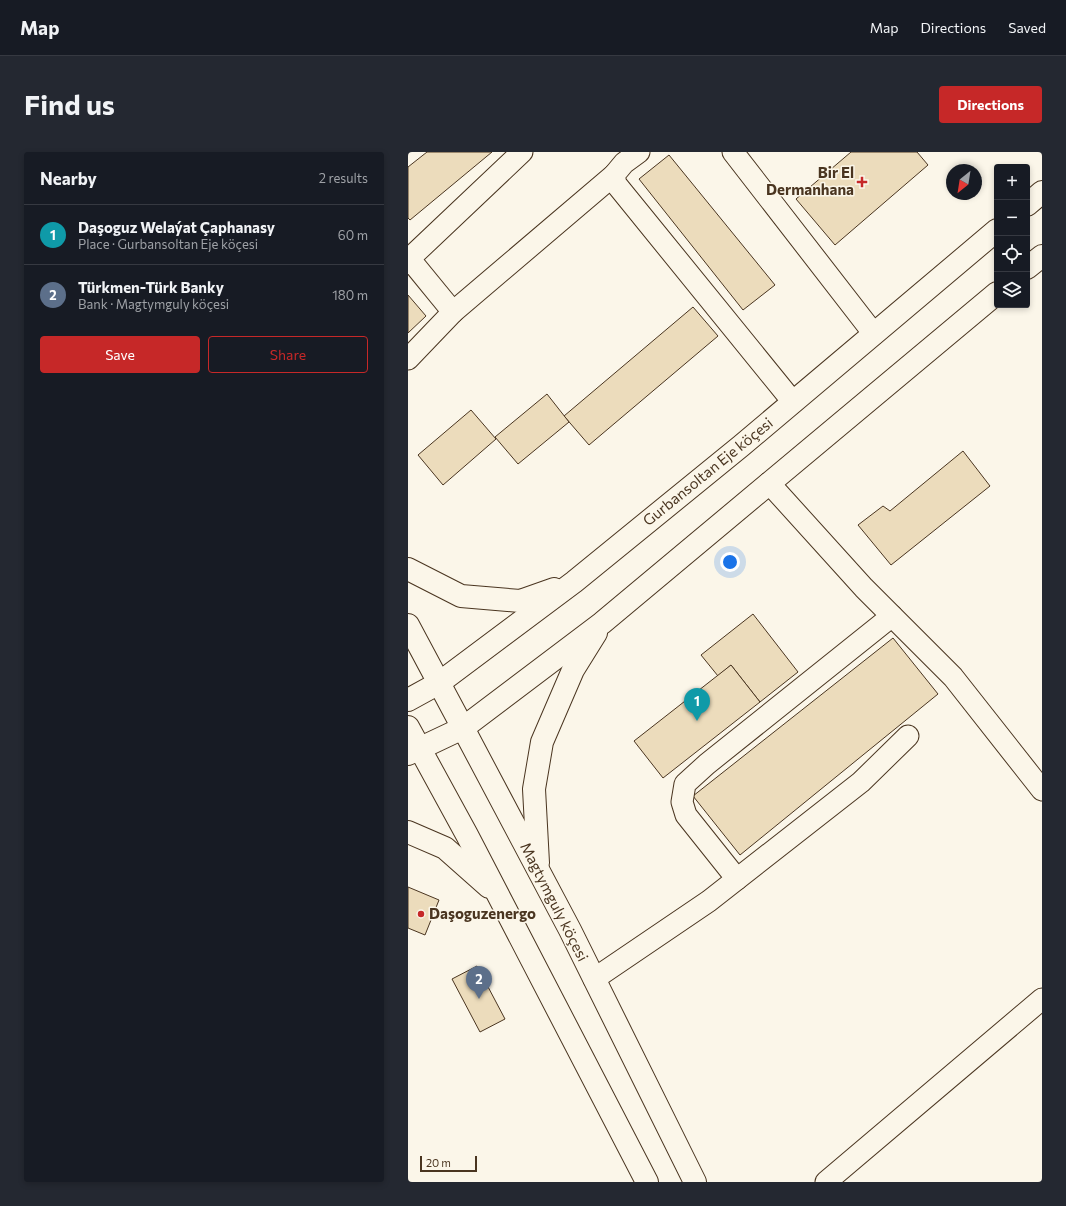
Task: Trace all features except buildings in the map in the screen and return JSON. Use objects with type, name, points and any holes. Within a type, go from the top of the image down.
[{"type":"main road","points":[[1030,202],[1042,192]]},
{"type":"main road","name":"Gurbansoltan Eje köçesi","points":[[408,700],[439,683],[574,582],[793,402],[994,233]]},
{"type":"main road","points":[[1030,266],[1042,256]]},
{"type":"main road","points":[[414,752],[463,728],[602,623],[994,296]]},
{"type":"main road","points":[[408,569],[461,596],[512,601],[520,601],[574,582]]},
{"type":"main road","points":[[538,870],[534,789],[542,742],[573,670],[602,623]]},
{"type":"main road","name":"Magtymguly köçesi","points":[[408,625],[538,870],[695,1182]]},
{"type":"main road","points":[[408,727],[414,752],[498,895],[647,1182]]},
{"type":"main road","points":[[408,832],[445,848],[498,895]]},
{"type":"street","points":[[453,312],[409,258],[522,152]]},
{"type":"street","points":[[408,359],[453,312],[614,175],[624,163],[638,152]]},
{"type":"street","points":[[733,152],[874,334]]},
{"type":"street","points":[[614,175],[616,184],[621,192],[793,402]]},
{"type":"street","points":[[769,483],[864,588],[953,677],[1042,790]]},
{"type":"street","points":[[737,879],[686,815],[682,802],[685,784],[707,764],[892,616]]},
{"type":"street","points":[[594,979],[703,906],[861,782],[908,736]]},
{"type":"street","points":[[826,1182],[1042,999]]},
{"type":"place","name":"Bir El Dermanhana","points":[[862,182]]},
{"type":"place","name":"Daşoguz Welaýat Çaphanasy","points":[[697,721]]},
{"type":"place","name":"Daşoguzenergo","points":[[421,914]]},
{"type":"place","name":"Türkmen-Türk Banky","points":[[479,999]]}]
